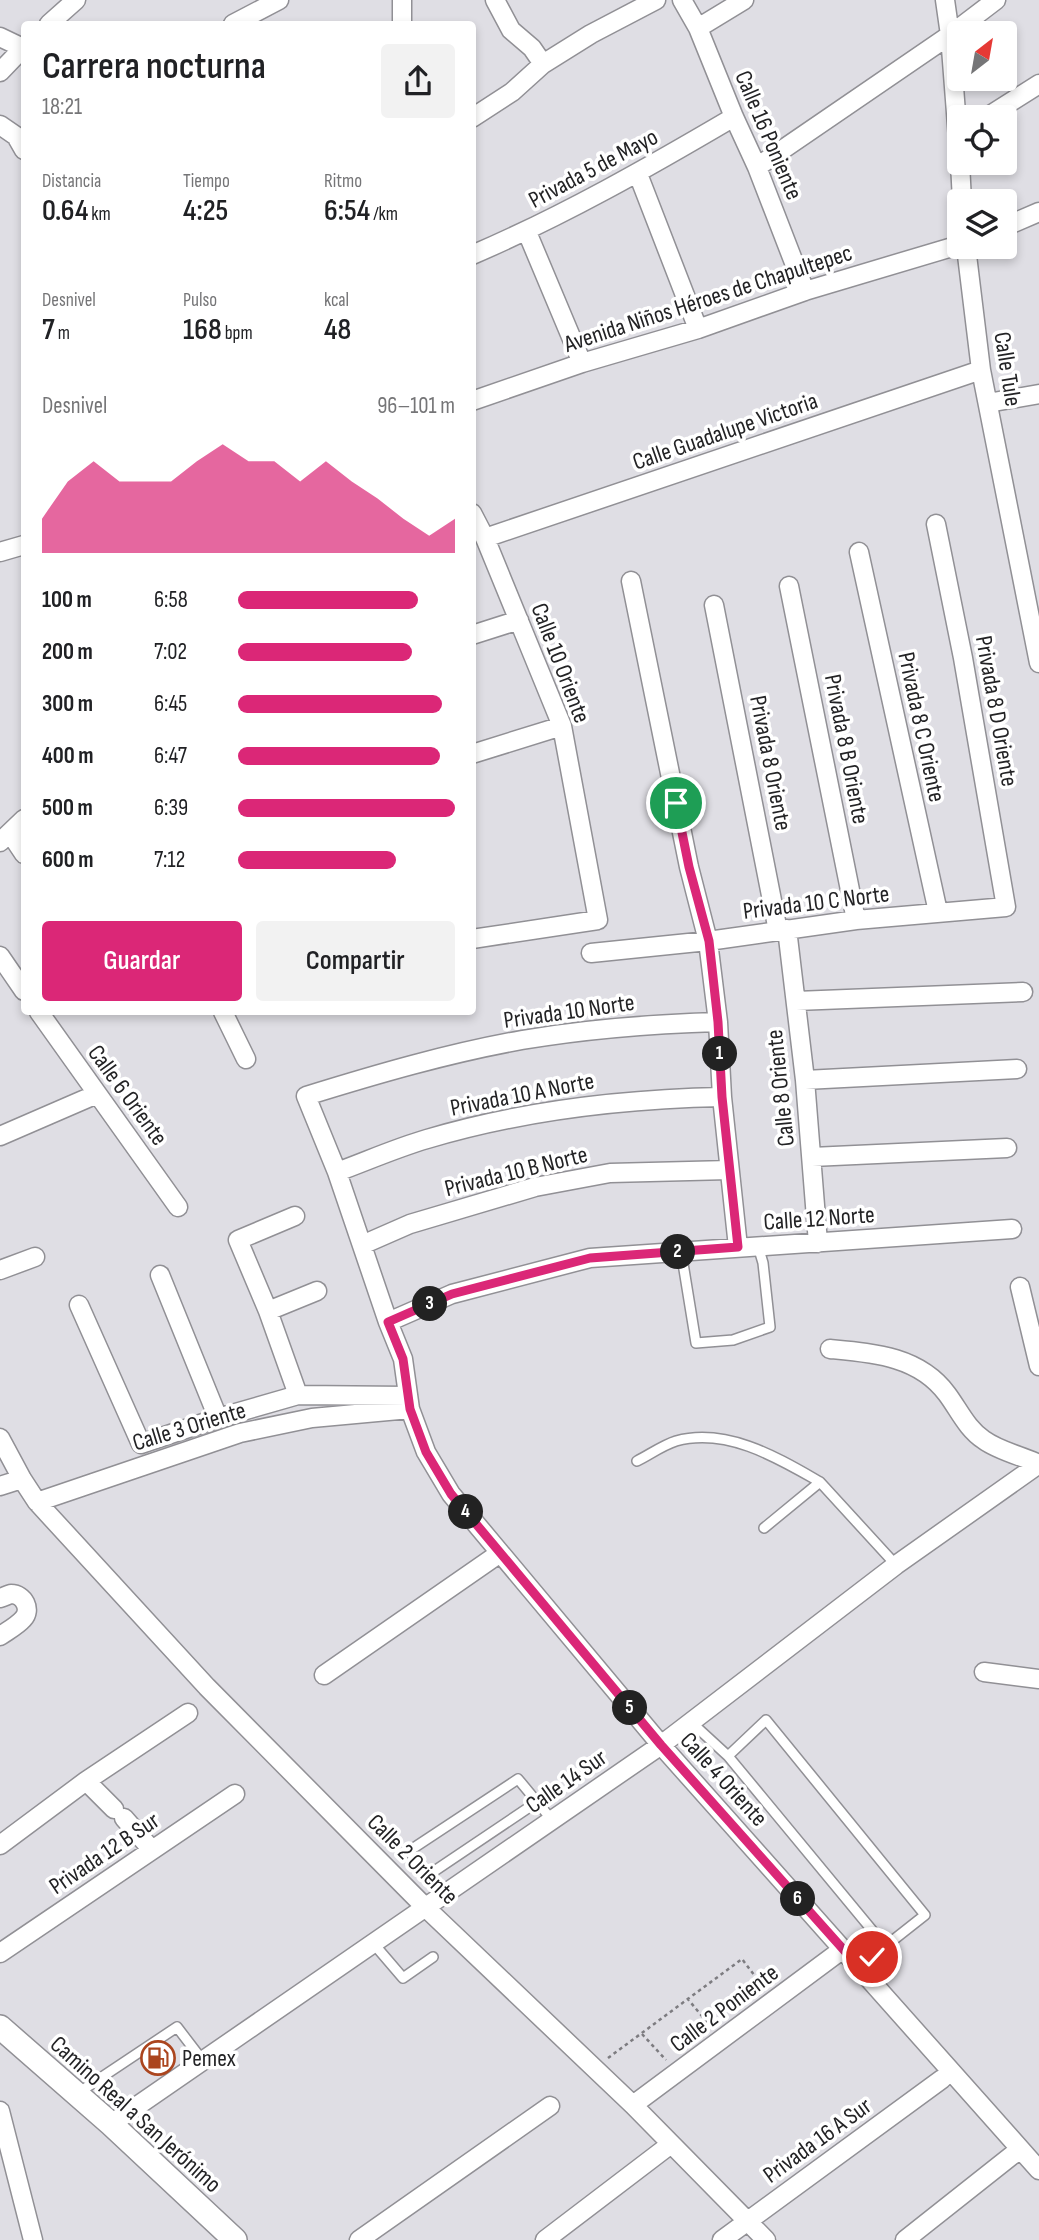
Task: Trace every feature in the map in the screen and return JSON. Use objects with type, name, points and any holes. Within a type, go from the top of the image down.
[{"type":"street","points":[[52,21],[76,0]]},
{"type":"street","points":[[257,19],[279,0]]},
{"type":"street","points":[[402,0],[402,21]]},
{"type":"street","points":[[495,0],[511,30],[532,48],[543,65]]},
{"type":"street","points":[[476,115],[512,92],[543,65],[591,34],[656,0]]},
{"type":"street","name":"Calle 16 Poniente","points":[[682,0],[698,28],[757,167],[805,290]]},
{"type":"street","points":[[698,28],[744,0]]},
{"type":"street","points":[[945,0],[948,21]]},
{"type":"street","points":[[968,21],[996,0]]},
{"type":"street","points":[[0,37],[21,47]]},
{"type":"street","points":[[757,167],[947,37]]},
{"type":"street","points":[[0,72],[21,51]]},
{"type":"street","points":[[1006,105],[1039,84]]},
{"type":"street","name":"Privada 5 de Mayo","points":[[476,253],[527,232],[638,174],[734,117]]},
{"type":"street","points":[[0,125],[16,136],[21,145]]},
{"type":"street","points":[[638,174],[698,329]]},
{"type":"street","points":[[1017,221],[1039,212]]},
{"type":"street","points":[[527,232],[582,363]]},
{"type":"street","name":"Avenida Niños Héroes de Chapultepec","points":[[476,400],[582,363],[698,329],[805,290],[947,249]]},
{"type":"street","name":"Calle Tule","points":[[967,259],[981,370],[1039,663]]},
{"type":"street","name":"Calle Guadalupe Victoria","points":[[485,538],[981,370]]},
{"type":"street","points":[[988,403],[1039,394]]},
{"type":"street","name":"Calle 10 Oriente","points":[[476,521],[562,726],[598,920],[476,938]]},
{"type":"street","name":"Privada 8 D Oriente","points":[[936,524],[963,658],[1006,907]]},
{"type":"street","points":[[0,552],[21,546]]},
{"type":"street","name":"Privada 8 C Oriente","points":[[859,552],[937,912]]},
{"type":"street","points":[[631,581],[689,867],[709,941],[738,1247]]},
{"type":"street","name":"Privada 8 B Oriente","points":[[789,586],[856,920]]},
{"type":"street","name":"Privada 8 Oriente","points":[[715,605],[782,930]]},
{"type":"street","points":[[476,634],[519,620]]},
{"type":"street","points":[[476,753],[562,726]]},
{"type":"street","points":[[21,823],[5,838],[21,851]]},
{"type":"street","name":"Privada 10 C Norte","points":[[591,953],[709,941],[856,920],[1006,907]]},
{"type":"street","name":"Calle 8 Oriente","points":[[782,930],[796,1001],[818,1243]]},
{"type":"street","points":[[0,957],[21,987]]},
{"type":"street","points":[[796,1001],[1023,992]]},
{"type":"street","name":"Calle 6 Oriente","points":[[41,1015],[178,1208]]},
{"type":"street","points":[[227,1015],[246,1059]]},
{"type":"street","name":"Privada 10 Norte","points":[[306,1096],[404,1066],[521,1040],[612,1028],[718,1022]]},
{"type":"street","points":[[805,1080],[1017,1069]]},
{"type":"street","points":[[0,1136],[97,1094]]},
{"type":"street","name":"Calle 4 Oriente","points":[[306,1096],[337,1172],[403,1359],[409,1403],[426,1452],[451,1494],[661,1745],[1039,2170]]},
{"type":"street","name":"Privada 10 A Norte","points":[[337,1172],[424,1139],[495,1121],[619,1101],[722,1097]]},
{"type":"street","points":[[812,1157],[1007,1148]]},
{"type":"street","name":"Privada 10 B Norte","points":[[362,1245],[410,1224],[536,1187],[610,1173],[729,1170]]},
{"type":"street","points":[[295,1216],[238,1240],[268,1311],[298,1395]]},
{"type":"street","name":"Calle 12 Norte","points":[[388,1322],[452,1294],[590,1258],[1012,1229]]},
{"type":"street","points":[[0,1270],[35,1257]]},
{"type":"street","points":[[160,1275],[218,1418]]},
{"type":"street","points":[[1020,1287],[1039,1366]]},
{"type":"street","points":[[268,1311],[317,1291]]},
{"type":"street","points":[[79,1305],[141,1444],[298,1395],[409,1403]]},
{"type":"street","points":[[830,1349],[877,1353],[917,1366],[945,1391],[970,1428],[985,1441],[1039,1464]]},
{"type":"street","name":"Calle 3 Oriente","points":[[37,1502],[240,1433],[312,1418],[409,1403]]},
{"type":"street","points":[[0,1438],[37,1502]]},
{"type":"street","name":"Calle 14 Sur","points":[[111,2124],[661,1745],[896,1565],[1039,1464]]},
{"type":"street","points":[[0,1486],[22,1479]]},
{"type":"street","name":"Calle 2 Oriente","points":[[37,1502],[208,1687],[425,1907],[633,2105],[766,2240]]},
{"type":"street","points":[[324,1675],[500,1553]]},
{"type":"street","points":[[0,1598],[17,1595],[25,1602],[27,1611],[23,1619],[0,1636]]},
{"type":"street","points":[[984,1672],[1039,1679]]},
{"type":"street","points":[[0,1845],[86,1781],[188,1713]]},
{"type":"street","points":[[86,1781],[152,1850]]},
{"type":"street","name":"Privada 12 B Sur","points":[[0,1953],[235,1794]]},
{"type":"street","name":"Calle 2 Poniente","points":[[633,2105],[843,1949]]},
{"type":"street","name":"Camino Real a San Jerónimo","points":[[0,2027],[111,2124],[235,2240]]},
{"type":"street","name":"Privada 16 A Sur","points":[[722,2240],[942,2079]]},
{"type":"street","points":[[359,2240],[550,2106]]},
{"type":"street","points":[[1,2119],[33,2240]]},
{"type":"street","points":[[545,2240],[671,2144]]},
{"type":"street","points":[[905,2240],[1020,2149]]},
{"type":"lane","points":[[681,1251],[696,1343],[733,1340],[770,1327],[763,1263],[758,1246]]},
{"type":"lane","points":[[637,1461],[676,1441],[702,1439],[730,1441],[772,1455],[820,1482],[896,1565]]},
{"type":"lane","points":[[764,1528],[820,1482]]},
{"type":"lane","points":[[728,1756],[766,1720],[925,1915],[859,1967]]},
{"type":"lane","points":[[691,1722],[728,1756],[886,1947]]},
{"type":"lane","points":[[441,1896],[409,1851],[518,1779],[552,1820]]},
{"type":"lane","points":[[427,1876],[537,1802]]},
{"type":"lane","points":[[373,1943],[403,1978],[433,1957]]},
{"type":"lane","points":[[77,2094],[177,2027],[202,2061]]},
{"type":"path","points":[[594,2068],[742,1959],[774,2001]]},
{"type":"path","points":[[687,1998],[722,2040]]},
{"type":"path","points":[[641,2033],[677,2073]]},
{"type":"place","name":"Pemex","points":[[158,2058]]},
{"type":"route","points":[[676,803],[689,867],[709,941],[738,1247],[590,1258],[452,1294],[388,1322],[403,1359],[410,1409],[426,1452],[451,1494],[661,1745],[859,1967],[872,1957]]}]
